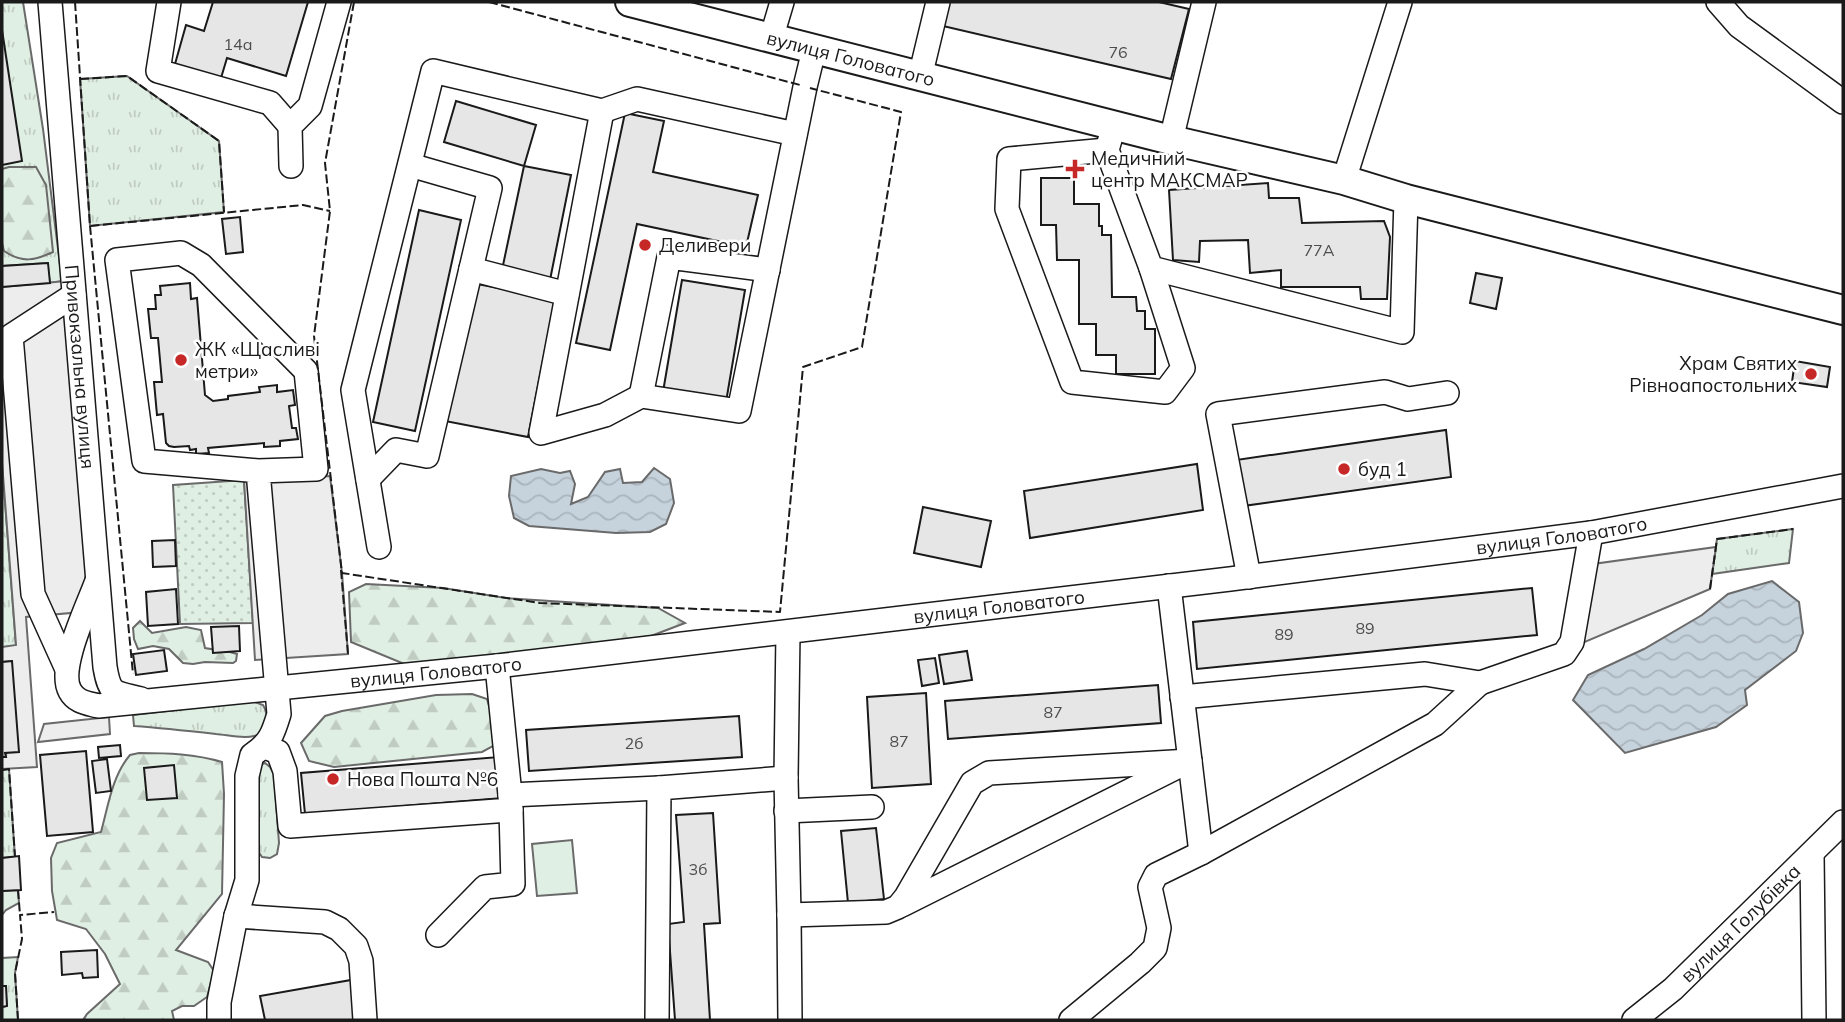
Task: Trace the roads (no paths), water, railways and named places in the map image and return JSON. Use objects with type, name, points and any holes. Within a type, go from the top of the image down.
[{"type":"main road","name":"вулиця Головатого","points":[[629,2],[920,77],[1111,138],[1171,140],[1344,180],[1406,199],[1843,310]]},
{"type":"street","name":"Привокзальна вулиця","points":[[50,2],[104,667],[108,685],[116,693],[150,701]]},
{"type":"street","points":[[169,2],[158,71],[270,103],[289,126],[291,166]]},
{"type":"street","points":[[289,126],[310,106],[339,2]]},
{"type":"street","points":[[771,39],[782,2]]},
{"type":"street","points":[[920,77],[938,2]]},
{"type":"street","points":[[1171,140],[1204,2]]},
{"type":"street","points":[[1344,180],[1400,2]]},
{"type":"street","points":[[1718,2],[1739,26],[1843,102]]},
{"type":"street","points":[[602,111],[541,433],[605,415],[640,396],[739,411],[814,50]]},
{"type":"street","points":[[379,547],[353,390],[433,71],[602,111],[636,99],[795,134]]},
{"type":"street","points":[[1111,138],[1151,268],[1183,368],[1165,392],[1072,382],[1007,209],[1009,159],[1111,138]]},
{"type":"street","points":[[368,478],[396,450],[427,456],[490,188],[410,165]]},
{"type":"street","points":[[1151,268],[1402,332],[1406,199]]},
{"type":"street","points":[[181,253],[201,265],[306,371],[316,469],[258,471],[144,461],[117,260],[181,253]]},
{"type":"street","points":[[640,396],[669,257],[768,270]]},
{"type":"street","points":[[471,269],[567,294]]},
{"type":"street","name":"вулиця Головатого","points":[[74,295],[11,336],[33,594],[66,667],[69,690],[80,702],[98,706],[497,666],[1591,533],[1843,486]]},
{"type":"street","points":[[1249,576],[1218,414],[1385,392],[1408,399],[1447,394]]},
{"type":"street","points":[[219,1020],[219,1002],[236,916],[247,880],[247,776],[252,755],[265,747],[274,732],[279,714],[258,471]]},
{"type":"street","points":[[1071,1020],[1155,948],[1158,928],[1150,887],[1156,875],[1202,853],[1435,724],[1480,683],[1564,654],[1572,642],[1591,533]]},
{"type":"street","points":[[66,667],[97,581]]},
{"type":"street","points":[[1168,586],[1202,853]]},
{"type":"street","points":[[788,632],[786,811],[790,1020]]},
{"type":"street","points":[[438,935],[485,887],[513,884],[510,803],[497,666]]},
{"type":"street","points":[[1182,697],[1425,674],[1480,683]]},
{"type":"street","points":[[265,747],[278,752],[285,771],[290,827],[659,788],[786,778]]},
{"type":"street","points":[[898,907],[972,783],[989,773],[1190,761]]},
{"type":"street","points":[[789,915],[886,912],[1190,761]]},
{"type":"street","points":[[657,1020],[659,788]]},
{"type":"street","points":[[786,811],[872,807]]},
{"type":"street","name":"вулиця Голубівка","points":[[1634,1020],[1673,989],[1843,822]]},
{"type":"street","points":[[1812,854],[1814,1020]]},
{"type":"street","points":[[236,916],[325,922],[339,929],[355,946],[361,961],[365,1020]]},
{"type":"water","points":[[654,468],[670,479],[674,503],[666,524],[650,532],[616,533],[529,526],[514,518],[509,496],[511,476],[541,469],[560,473],[570,471],[575,484],[571,504],[588,497],[605,472],[620,469],[623,483],[642,482]]},
{"type":"water","points":[[1772,581],[1799,602],[1803,633],[1796,651],[1745,690],[1747,705],[1716,727],[1625,753],[1573,700],[1588,675],[1644,649],[1702,615],[1728,594]]},
{"type":"place","name":"Медичний центр МАКСМАР","points":[[1075,169]]},
{"type":"place","name":"Деливери","points":[[645,245]]},
{"type":"place","name":"ЖК «Щасливі метри»","points":[[181,360]]},
{"type":"place","name":"Храм Святих Рівноапостольних","points":[[1811,374]]},
{"type":"place","name":"буд 1","points":[[1344,469]]},
{"type":"place","name":"Нова Пошта №6","points":[[333,779]]}]
